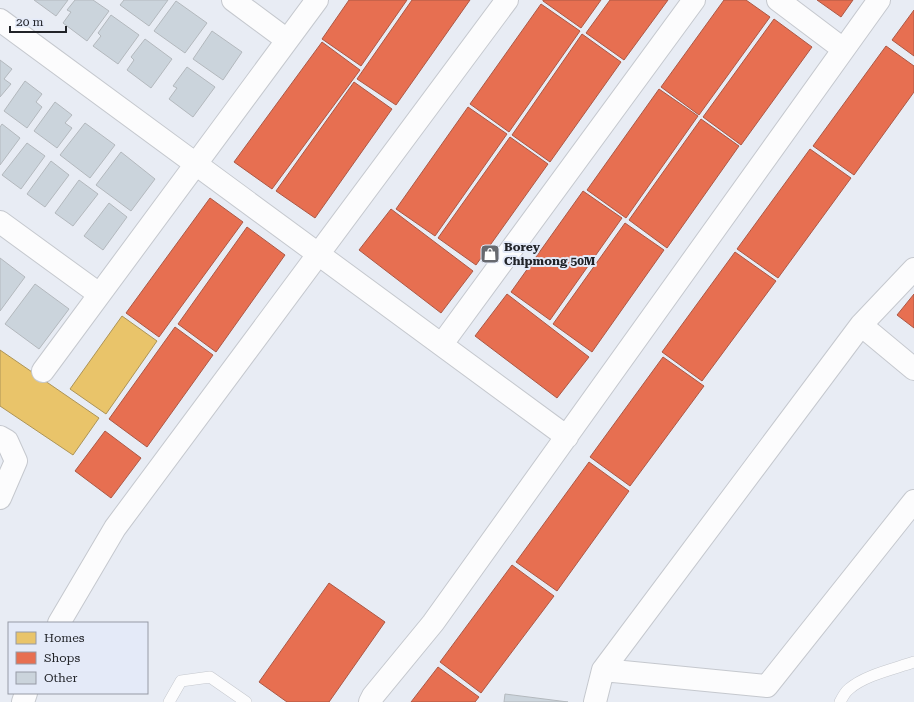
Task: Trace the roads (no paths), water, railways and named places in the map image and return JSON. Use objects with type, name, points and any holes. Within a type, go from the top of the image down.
[{"type":"street","points":[[233,0],[287,40]]},
{"type":"street","points":[[43,371],[317,0]]},
{"type":"street","points":[[60,622],[115,528],[507,0]]},
{"type":"street","points":[[442,344],[694,0]]},
{"type":"street","points":[[778,0],[843,49]]},
{"type":"street","points":[[370,702],[373,696],[433,623],[879,0]]},
{"type":"street","points":[[0,20],[319,253],[567,437]]},
{"type":"street","points":[[0,222],[99,294]]},
{"type":"street","points":[[595,702],[603,670],[861,325],[914,269]]},
{"type":"street","points":[[861,325],[914,368]]},
{"type":"street","points":[[0,437],[6,441],[16,461],[0,498]]},
{"type":"street","points":[[603,670],[767,686],[914,501]]},
{"type":"lane","points":[[840,702],[847,690],[854,685],[877,674],[914,662]]},
{"type":"lane","points":[[169,702],[181,681],[210,677],[246,702]]},
{"type":"place","name":"Borey Chipmong 50M","points":[[490,254]]}]
